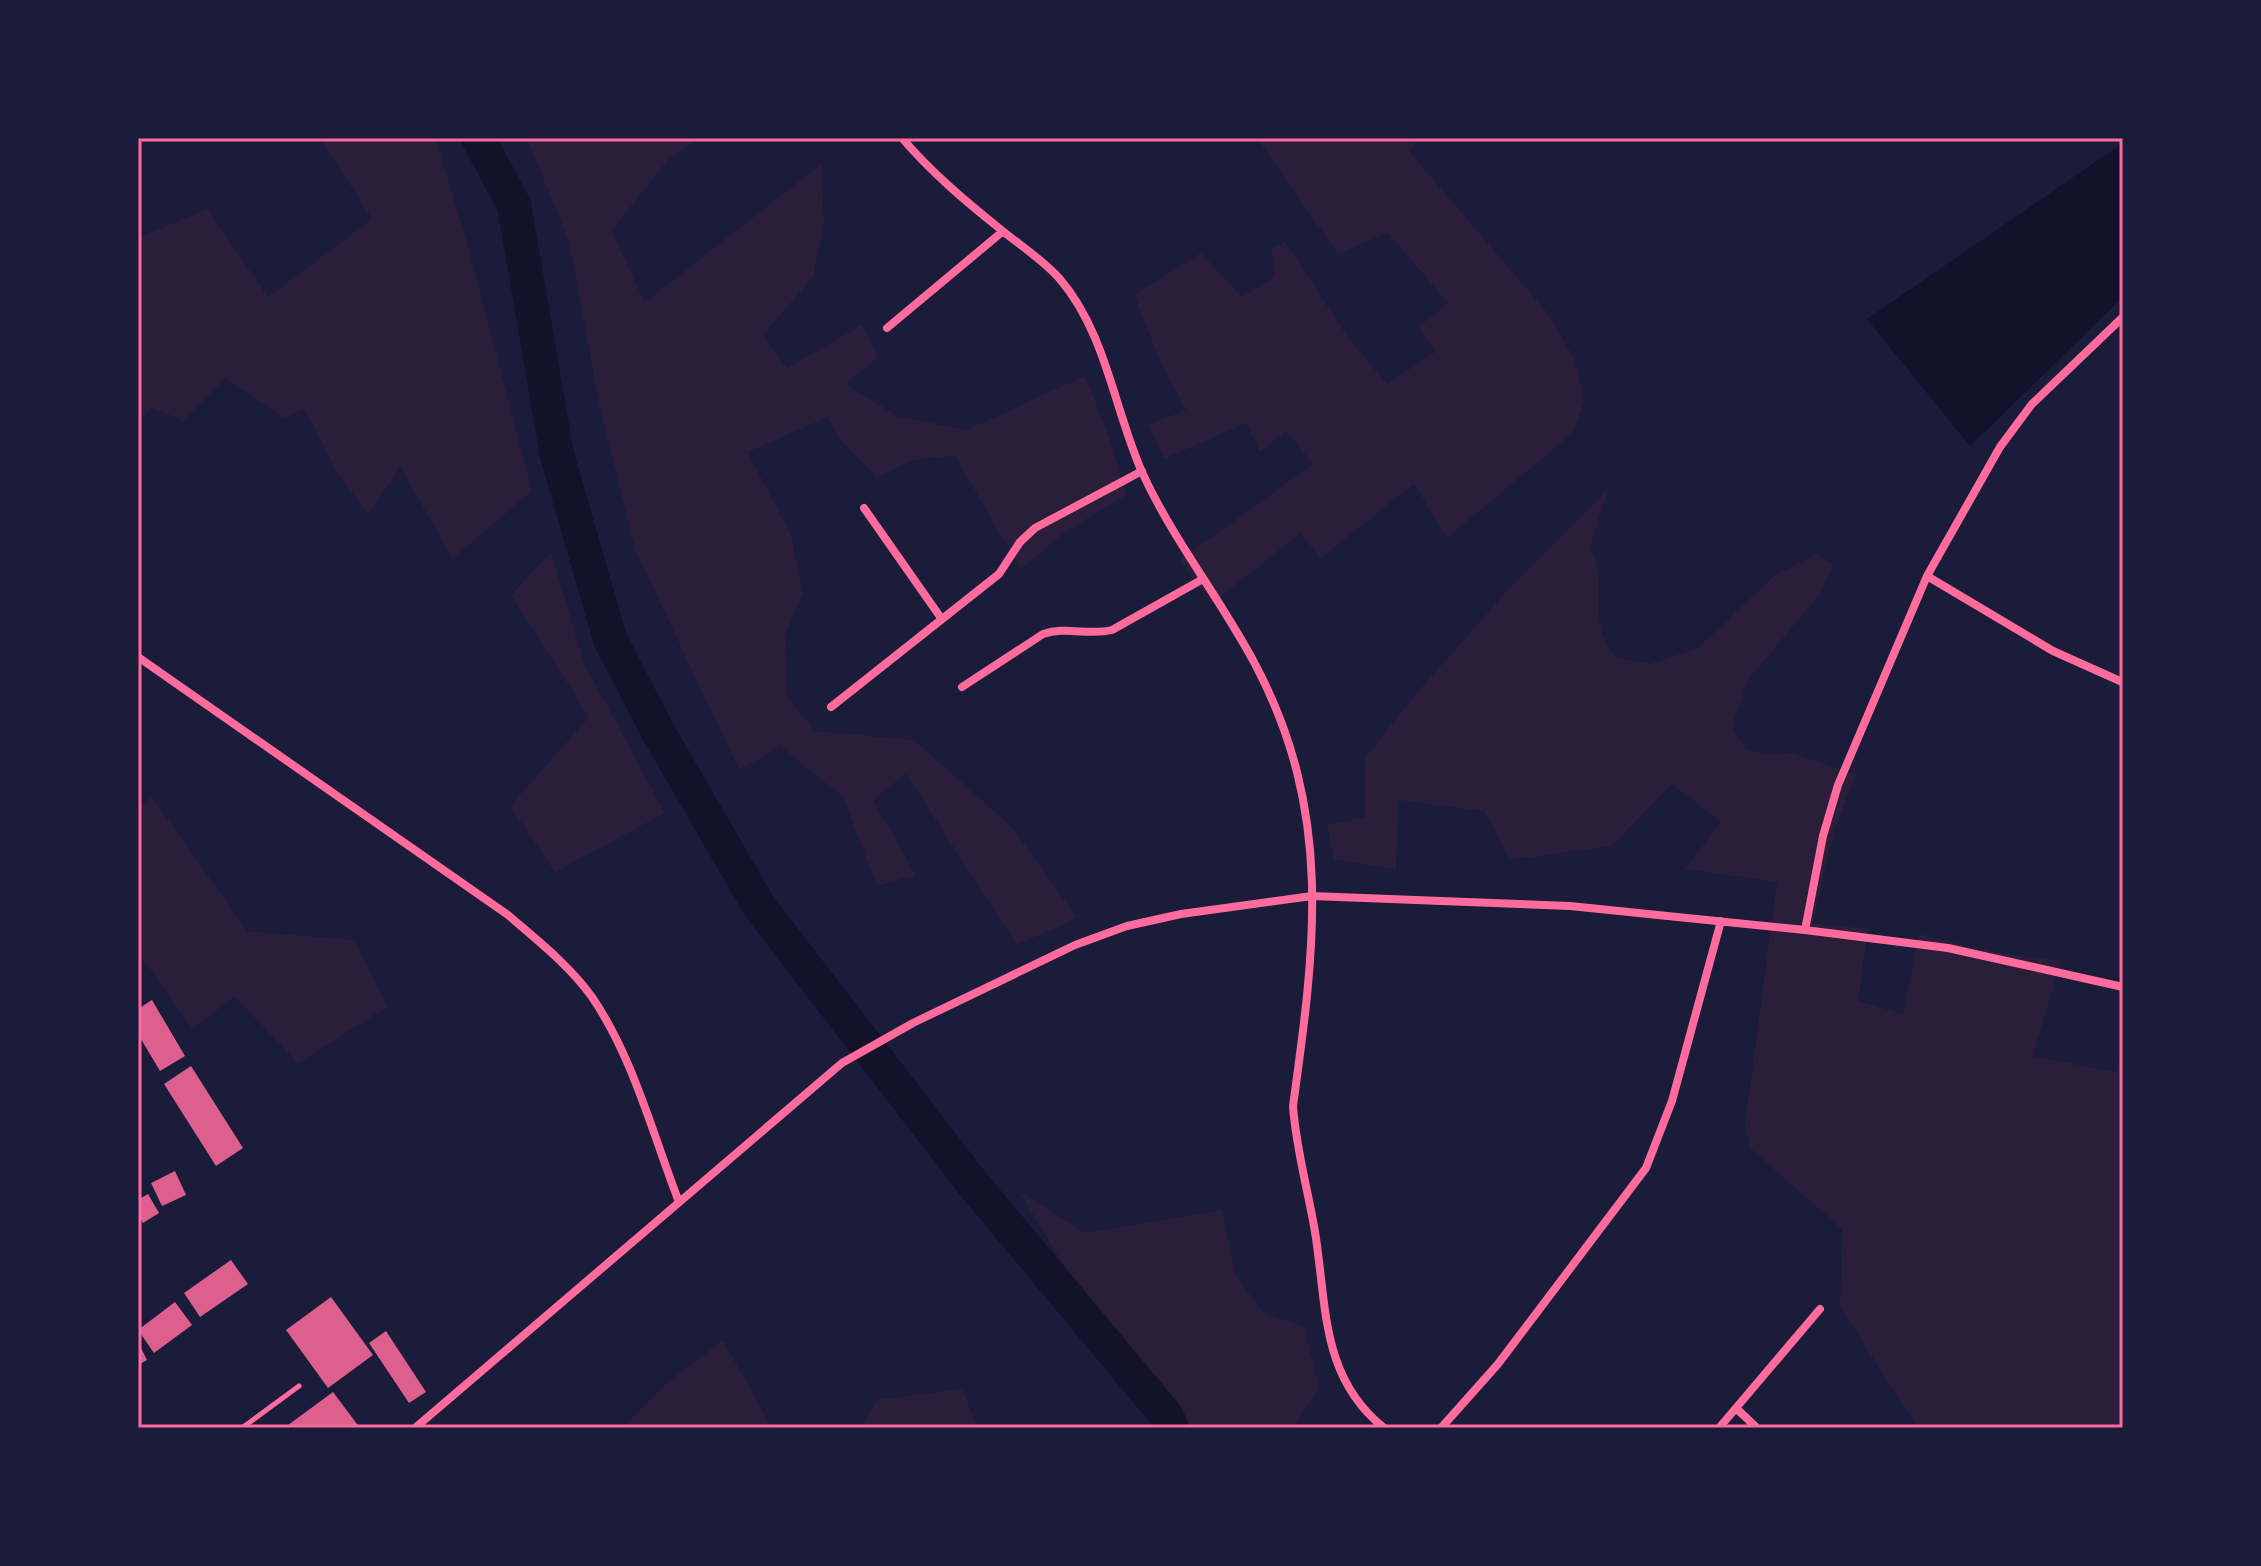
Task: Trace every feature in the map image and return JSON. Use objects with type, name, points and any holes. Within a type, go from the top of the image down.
[{"type":"street","points":[[902,138],[949,187],[1059,278],[1078,306],[1098,345],[1142,471],[1254,662],[1293,747],[1305,801],[1312,896],[1311,977],[1293,1106],[1294,1126],[1316,1235],[1329,1343],[1360,1404],[1384,1428]]},
{"type":"street","points":[[887,328],[1002,232]]},
{"type":"street","points":[[1805,930],[1823,836],[1838,785],[1927,576],[2000,447],[2032,404],[2123,317]]},
{"type":"street","points":[[831,707],[999,574],[1020,542],[1035,528],[1142,471]]},
{"type":"street","points":[[864,508],[941,618]]},
{"type":"street","points":[[1927,576],[2053,651],[2120,681]]},
{"type":"street","points":[[962,687],[1043,634],[1054,630],[1100,633],[1112,630],[1203,579]]},
{"type":"street","points":[[138,657],[508,915],[564,963],[591,996],[611,1030],[679,1202]]},
{"type":"street","points":[[417,1427],[842,1063],[913,1023],[1075,945],[1127,926],[1181,914],[1312,896],[1570,906],[1948,948],[2123,987]]},
{"type":"street","points":[[1441,1428],[1498,1364],[1646,1168],[1672,1101],[1721,921]]},
{"type":"street","points":[[1719,1428],[1820,1309]]},
{"type":"street","points":[[1737,1409],[1757,1428]]},
{"type":"lane","points":[[242,1428],[299,1386]]},
{"type":"shaded area","points":[[326,138],[435,138],[466,238],[532,491],[452,559],[401,467],[368,515],[337,472],[305,409],[284,418],[226,378],[183,421],[152,407],[138,423],[138,238],[207,209],[268,297],[372,219],[325,146]]},
{"type":"shaded area","points":[[527,138],[699,138],[667,161],[611,231],[645,302],[821,164],[824,225],[813,277],[763,335],[787,368],[862,325],[878,357],[846,384],[897,416],[966,430],[1085,376],[1111,442],[1126,495],[1067,531],[1021,569],[954,455],[911,461],[876,477],[841,440],[828,417],[748,452],[791,536],[803,593],[786,634],[787,697],[815,731],[914,740],[1012,827],[1077,918],[1017,945],[906,774],[873,800],[916,875],[877,886],[843,797],[781,747],[739,770],[635,549],[599,403],[569,242]]},
{"type":"shaded area","points":[[1257,138],[1421,138],[1409,151],[1546,311],[1574,358],[1585,401],[1572,434],[1447,538],[1414,484],[1321,558],[1300,534],[1211,604],[1180,560],[1313,464],[1286,431],[1260,452],[1246,423],[1164,459],[1148,425],[1186,410],[1159,358],[1134,295],[1201,253],[1242,297],[1275,276],[1271,249],[1285,242],[1347,336],[1387,384],[1435,352],[1418,327],[1448,303],[1388,233],[1338,254]]},
{"type":"shaded area","points":[[2123,143],[2123,297],[1970,446],[1867,319]]},
{"type":"shaded area","points":[[1608,489],[1590,548],[1598,568],[1601,629],[1614,657],[1650,664],[1698,648],[1775,575],[1816,554],[1833,565],[1821,593],[1748,680],[1732,727],[1746,749],[1769,755],[1790,753],[1856,774],[1835,829],[1813,923],[1868,929],[1858,1001],[1903,1014],[1919,934],[1991,952],[2061,961],[2033,1056],[2116,1072],[2123,1041],[2123,1428],[1918,1428],[1840,1307],[1842,1229],[1750,1148],[1745,1124],[1777,882],[1685,869],[1721,822],[1672,784],[1612,846],[1510,860],[1484,811],[1398,800],[1396,870],[1334,859],[1327,825],[1365,817],[1365,758],[1415,695],[1514,583]]},
{"type":"shaded area","points":[[551,552],[584,663],[665,813],[555,872],[510,806],[589,717],[511,595]]},
{"type":"shaded area","points":[[152,797],[247,931],[355,940],[387,1007],[298,1063],[235,997],[192,1028],[138,952],[138,807]]},
{"type":"shaded area","points":[[1019,1191],[1085,1233],[1222,1210],[1236,1276],[1264,1314],[1304,1326],[1319,1388],[1293,1428],[1192,1428],[1061,1261]]},
{"type":"shaded area","points":[[723,1340],[772,1428],[622,1428],[669,1381]]},
{"type":"shaded area","points":[[962,1389],[978,1428],[861,1428],[877,1400]]},
{"type":"building","points":[[152,1000],[185,1056],[160,1071],[138,1034],[138,1009]]},
{"type":"building","points":[[191,1066],[243,1148],[216,1166],[164,1084]]},
{"type":"building","points":[[175,1171],[186,1195],[162,1206],[151,1183]]},
{"type":"building","points":[[148,1194],[159,1213],[143,1223],[138,1215],[138,1200]]},
{"type":"building","points":[[231,1260],[248,1284],[200,1317],[184,1293]]},
{"type":"building","points":[[331,1297],[373,1355],[328,1388],[286,1330]]},
{"type":"building","points":[[175,1302],[192,1325],[154,1353],[138,1330]]},
{"type":"building","points":[[386,1331],[426,1392],[409,1403],[369,1343]]},
{"type":"building","points":[[138,1342],[147,1360],[138,1365]]},
{"type":"building","points":[[333,1392],[360,1428],[284,1428]]},
{"type":"waterway","points":[[478,138],[514,205],[557,455],[610,639],[657,730],[759,906],[973,1184],[1166,1415],[1172,1428]]}]
